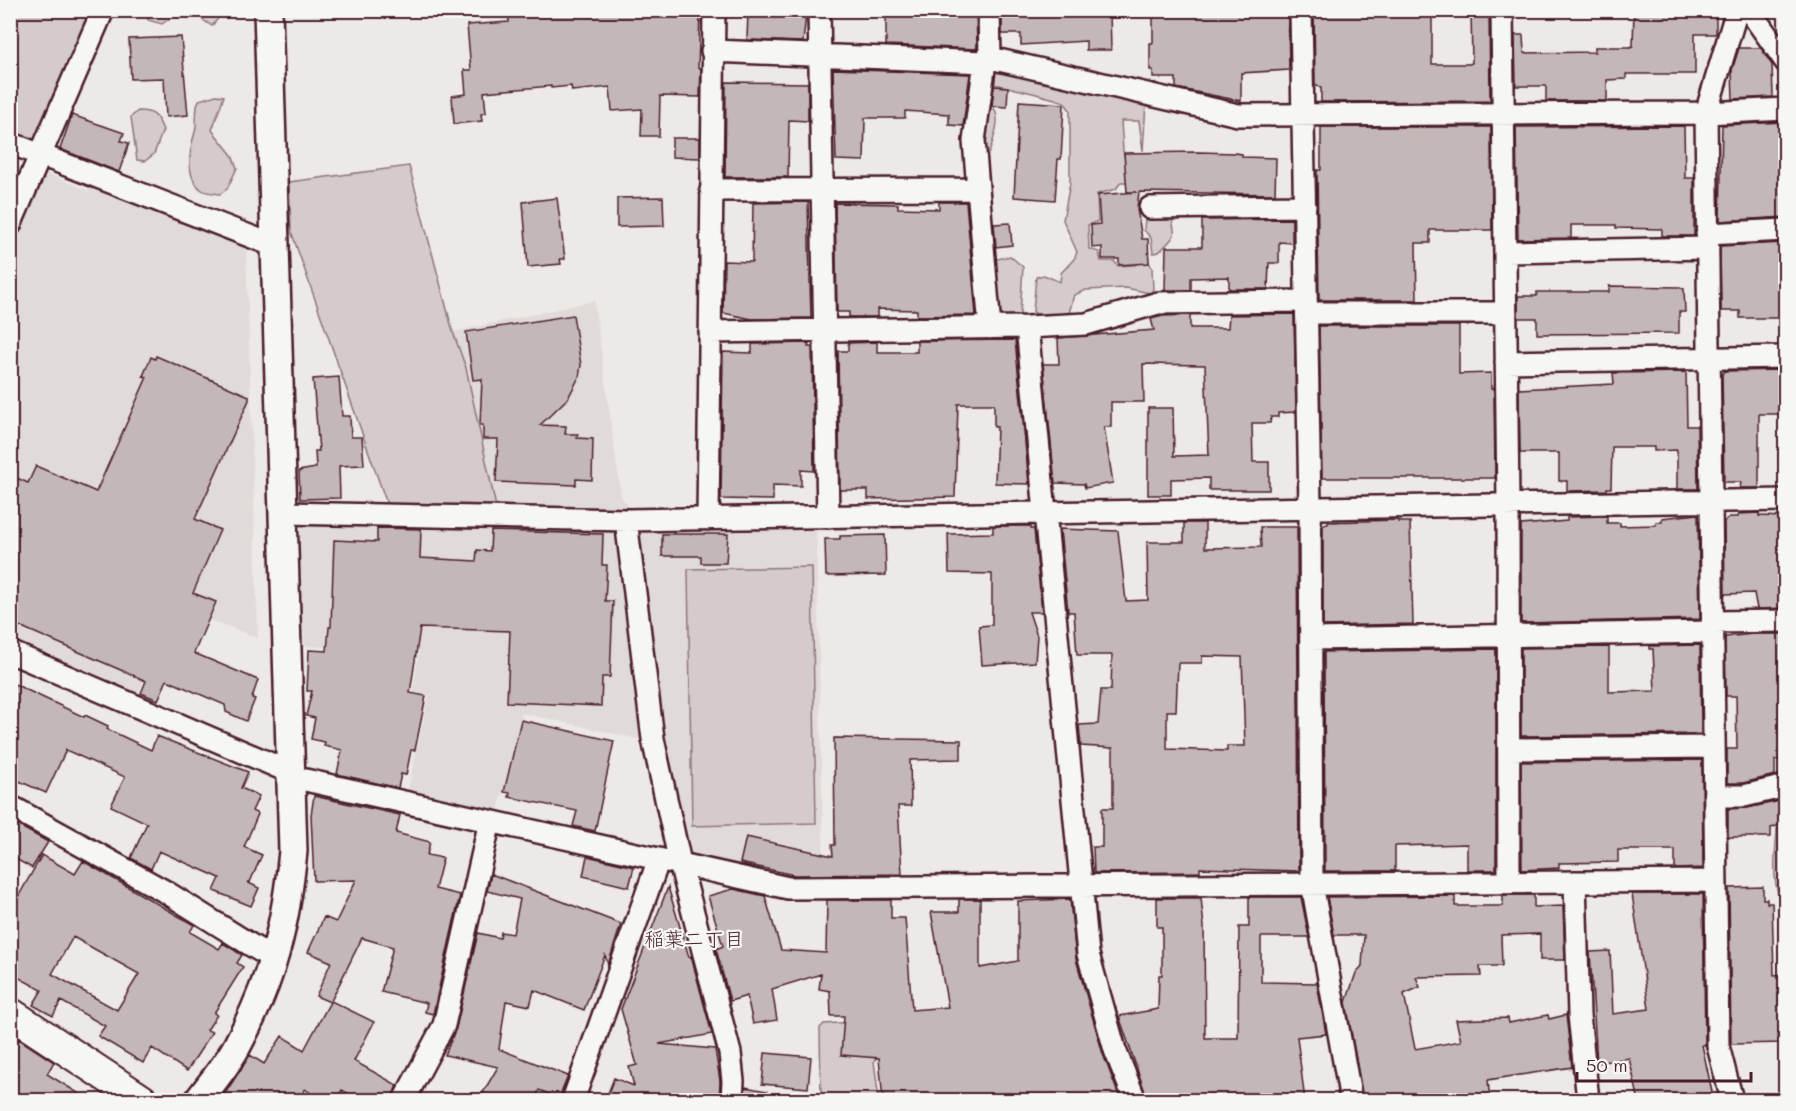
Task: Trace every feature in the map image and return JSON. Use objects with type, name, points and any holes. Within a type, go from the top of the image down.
[{"type":"main road","points":[[10,1013],[142,1101]]},
{"type":"street","points":[[10,225],[103,10]]},
{"type":"street","points":[[199,1101],[237,1046],[275,960],[288,903],[293,851],[268,10]]},
{"type":"street","points":[[708,519],[714,10]]},
{"type":"street","points":[[819,10],[828,517]]},
{"type":"street","points":[[990,10],[988,60],[974,141],[990,328]]},
{"type":"street","points":[[1301,10],[1310,507],[1312,884],[1351,1101]]},
{"type":"street","points":[[1502,10],[1508,503],[1509,882]]},
{"type":"street","points":[[1732,1101],[1718,1046],[1706,113],[1737,10]]},
{"type":"street","points":[[1749,10],[1785,62]]},
{"type":"street","points":[[712,51],[988,60],[1238,115],[1706,113],[1785,109]]},
{"type":"street","points":[[10,143],[276,246]]},
{"type":"street","points":[[711,190],[978,189]]},
{"type":"street","points":[[1150,208],[1305,206]]},
{"type":"street","points":[[1505,252],[1707,241],[1785,230]]},
{"type":"street","points":[[710,332],[990,328],[1086,324],[1158,303],[1506,313]]},
{"type":"street","points":[[1027,327],[1088,954],[1115,1050],[1135,1101]]},
{"type":"street","points":[[1506,362],[1785,357]]},
{"type":"street","points":[[284,513],[626,520],[1785,500]]},
{"type":"street","points":[[626,520],[670,861],[730,1053],[733,1081],[732,1101]]},
{"type":"street","points":[[1311,639],[1509,636],[1712,627],[1785,621]]},
{"type":"street","points":[[10,652],[292,775],[788,888],[1716,880]]},
{"type":"street","points":[[1509,749],[1714,747]]},
{"type":"street","points":[[1714,796],[1744,796],[1785,786]]},
{"type":"street","points":[[10,806],[166,892],[275,960]]},
{"type":"street","points":[[404,1101],[444,1025],[490,821]]},
{"type":"street","points":[[573,1101],[670,861]]},
{"type":"street","points":[[1575,882],[1579,1015],[1588,1101]]},
{"type":"shaded area","points":[[223,10],[224,11],[212,26],[194,14],[180,11],[162,24],[148,20],[146,11]]},
{"type":"shaded area","points":[[11,11],[93,11],[39,137],[27,141],[11,133]]},
{"type":"shaded area","points":[[1000,65],[1146,103],[1143,151],[1139,121],[1121,121],[1123,151],[1130,182],[1121,182],[1116,189],[1097,194],[1098,221],[1088,225],[1089,249],[1099,252],[1101,261],[1114,261],[1118,266],[1135,265],[1138,259],[1148,260],[1152,268],[1153,290],[1150,293],[1126,288],[1086,290],[1074,295],[1069,313],[1044,318],[1033,312],[1036,277],[1044,275],[1060,282],[1061,273],[1074,259],[1077,252],[1063,220],[1070,183],[1070,110],[1060,100],[993,84],[991,103],[995,109],[997,121],[989,153],[983,152],[990,74]]},
{"type":"shaded area","points":[[216,95],[224,96],[212,130],[232,155],[237,168],[227,189],[220,194],[204,191],[196,184],[190,162],[199,100]]},
{"type":"shaded area","points":[[138,111],[154,115],[163,130],[154,154],[145,161],[137,160],[131,117]]},
{"type":"shaded area","points":[[409,166],[453,332],[466,368],[496,507],[387,504],[291,231],[289,182]]},
{"type":"shaded area","points":[[46,173],[89,191],[91,184],[240,240],[246,248],[258,638],[177,607],[138,693],[11,638],[11,254]]},
{"type":"shaded area","points":[[1171,216],[1174,236],[1160,251],[1153,253],[1151,238],[1144,230],[1145,217]]},
{"type":"shaded area","points":[[1010,256],[1023,267],[1020,315],[1017,318],[998,316],[993,260]]},
{"type":"shaded area","points":[[594,301],[621,496],[644,528],[816,525],[824,880],[795,881],[687,858],[665,745],[522,713],[497,814],[407,794],[429,695],[413,692],[419,651],[304,646],[300,532],[302,526],[309,522],[499,525],[466,368],[453,332]]},
{"type":"shaded area","points":[[812,567],[816,823],[692,826],[688,569]]},
{"type":"shaded area","points":[[1786,826],[1785,905],[1777,889],[1775,869],[1777,829]]},
{"type":"shaded area","points":[[868,1021],[879,1055],[874,1061],[879,1100],[821,1100],[820,1028],[824,1024]]},
{"type":"building","points":[[508,10],[676,10],[676,14],[700,15],[698,68],[701,68],[700,97],[660,96],[659,136],[641,136],[642,109],[612,111],[610,87],[572,91],[571,86],[551,88],[551,86],[484,92],[486,113],[481,114],[482,121],[454,124],[452,96],[466,94],[464,70],[471,70],[467,25],[509,22]]},
{"type":"building","points":[[886,10],[976,10],[976,49],[886,45]]},
{"type":"building","points":[[1002,10],[1110,12],[1111,50],[1086,50],[1086,41],[1021,45],[1021,34],[1002,34]]},
{"type":"building","points":[[1153,10],[1288,10],[1289,70],[1241,73],[1241,101],[1176,88],[1176,78],[1153,78],[1153,70],[1150,70],[1150,43],[1153,43]]},
{"type":"building","points":[[1314,10],[1432,10],[1432,64],[1469,64],[1472,63],[1471,10],[1489,10],[1490,101],[1321,102],[1321,88],[1315,85]]},
{"type":"building","points":[[1634,10],[1693,10],[1693,16],[1716,16],[1716,34],[1695,34],[1695,74],[1626,74],[1626,79],[1607,80],[1607,101],[1546,101],[1546,86],[1516,86],[1515,35],[1523,35],[1524,53],[1595,52],[1595,47],[1630,47],[1633,46]]},
{"type":"building","points":[[748,12],[806,14],[803,42],[747,40]]},
{"type":"building","points":[[181,37],[188,115],[166,117],[164,78],[131,79],[129,39]]},
{"type":"building","points":[[1739,48],[1761,48],[1772,65],[1773,97],[1733,99],[1732,70]]},
{"type":"building","points":[[833,69],[970,74],[963,126],[949,125],[949,114],[905,111],[905,118],[865,118],[864,161],[836,160]]},
{"type":"building","points":[[726,82],[808,83],[808,121],[789,120],[788,177],[725,177]]},
{"type":"building","points":[[994,86],[1008,87],[1007,107],[992,106]]},
{"type":"building","points":[[1019,101],[1064,104],[1061,159],[1058,159],[1055,200],[1014,197]]},
{"type":"building","points":[[72,115],[124,133],[121,141],[129,143],[119,172],[60,149]]},
{"type":"building","points":[[1785,122],[1785,217],[1720,221],[1722,125]]},
{"type":"building","points":[[1684,126],[1685,178],[1694,178],[1694,236],[1662,236],[1662,229],[1616,228],[1616,225],[1571,225],[1571,238],[1518,239],[1516,127]]},
{"type":"building","points":[[1321,127],[1491,127],[1492,230],[1430,230],[1430,243],[1416,243],[1417,300],[1319,300],[1317,170],[1321,170]]},
{"type":"building","points":[[672,138],[700,138],[700,158],[672,157]]},
{"type":"building","points":[[1199,152],[1276,158],[1275,194],[1139,192],[1137,209],[1142,239],[1148,239],[1149,263],[1119,265],[1119,259],[1102,259],[1102,247],[1092,248],[1091,225],[1100,224],[1098,195],[1137,192],[1127,192],[1124,153]]},
{"type":"building","points":[[663,197],[664,226],[617,227],[617,198]]},
{"type":"building","points":[[557,198],[565,259],[560,259],[561,264],[528,267],[523,202]]},
{"type":"building","points":[[808,202],[811,318],[752,319],[723,313],[724,261],[752,262],[753,203]]},
{"type":"building","points":[[939,202],[966,202],[976,315],[917,316],[917,310],[877,309],[877,317],[849,317],[849,312],[837,312],[835,203],[898,204],[898,208],[939,209]]},
{"type":"building","points":[[1292,219],[1292,243],[1279,242],[1279,263],[1269,263],[1268,289],[1229,289],[1229,277],[1191,278],[1191,290],[1165,290],[1166,247],[1202,247],[1202,220]]},
{"type":"building","points":[[1010,223],[1012,245],[996,247],[994,224]]},
{"type":"building","points":[[1785,243],[1785,318],[1740,318],[1740,311],[1721,311],[1720,246]]},
{"type":"building","points":[[1609,286],[1680,287],[1684,289],[1685,312],[1679,312],[1679,333],[1537,334],[1537,318],[1518,318],[1518,296],[1537,296],[1537,292],[1609,292]]},
{"type":"building","points":[[1294,314],[1296,412],[1278,413],[1278,417],[1271,417],[1270,423],[1252,423],[1253,462],[1269,462],[1269,490],[1209,490],[1209,478],[1171,479],[1171,495],[1148,495],[1148,408],[1173,408],[1174,456],[1209,455],[1205,365],[1143,364],[1144,402],[1111,402],[1111,427],[1104,427],[1113,483],[1085,488],[1084,484],[1055,483],[1043,364],[1059,364],[1058,338],[1154,330],[1151,319],[1163,316],[1190,315],[1190,328],[1228,328],[1229,315]]},
{"type":"building","points":[[573,315],[581,365],[579,377],[568,398],[540,425],[566,426],[565,434],[578,434],[577,438],[593,439],[592,480],[576,479],[576,485],[496,482],[498,439],[483,439],[483,425],[480,425],[482,379],[473,380],[466,332]]},
{"type":"building","points":[[1319,326],[1459,326],[1459,374],[1491,373],[1491,389],[1494,389],[1495,478],[1322,478]]},
{"type":"building","points":[[1015,340],[1029,484],[995,483],[997,427],[994,427],[994,404],[958,404],[955,497],[868,499],[868,490],[840,490],[838,351],[848,351],[848,343],[877,342],[877,352],[917,352],[917,341]]},
{"type":"building","points":[[809,343],[808,347],[812,347],[814,471],[801,470],[801,486],[773,485],[773,500],[721,499],[723,352],[752,353],[752,344]]},
{"type":"building","points":[[156,356],[249,396],[195,519],[220,530],[193,593],[216,602],[194,653],[258,680],[252,698],[255,699],[246,721],[226,712],[225,705],[167,680],[158,700],[141,693],[146,681],[10,622],[10,475],[28,483],[36,466],[96,492],[147,377],[143,376],[151,357],[155,359]]},
{"type":"building","points":[[1785,370],[1785,414],[1759,414],[1759,488],[1740,488],[1741,482],[1724,482],[1722,374],[1725,371]]},
{"type":"building","points":[[1686,372],[1687,426],[1697,426],[1698,489],[1677,489],[1677,450],[1654,451],[1654,447],[1612,447],[1611,488],[1567,491],[1567,481],[1559,481],[1559,453],[1520,453],[1519,389],[1614,384],[1613,373]]},
{"type":"building","points":[[339,377],[342,416],[350,416],[351,437],[362,437],[364,465],[339,466],[340,498],[300,499],[299,471],[316,468],[315,451],[319,451],[313,379]]},
{"type":"building","points":[[1759,513],[1759,516],[1785,517],[1785,608],[1757,609],[1754,593],[1725,594],[1724,522],[1729,517],[1738,517],[1739,514]]},
{"type":"building","points":[[1698,514],[1700,619],[1521,623],[1521,525],[1567,521],[1567,517],[1607,516],[1607,523],[1620,523],[1620,526],[1656,525],[1656,522],[1662,522],[1662,518]]},
{"type":"building","points":[[1398,520],[1398,522],[1410,522],[1413,624],[1323,626],[1323,525],[1328,522]]},
{"type":"building","points":[[1184,523],[1205,523],[1205,548],[1261,547],[1260,527],[1297,527],[1299,871],[1200,868],[1200,872],[1094,873],[1093,847],[1102,847],[1102,808],[1113,808],[1113,748],[1081,746],[1079,725],[1098,724],[1101,690],[1111,690],[1112,655],[1077,655],[1074,612],[1068,612],[1060,529],[1118,531],[1126,601],[1148,600],[1147,542],[1184,542]],"holes":[[[1202,656],[1242,657],[1245,746],[1227,746],[1227,751],[1167,749],[1167,711],[1176,711],[1178,663],[1202,663]]]},
{"type":"building","points":[[993,526],[1031,526],[1031,529],[1034,529],[1042,612],[1029,612],[1037,636],[1035,662],[982,665],[979,626],[992,625],[992,574],[949,573],[948,534],[993,533]]},
{"type":"building","points":[[377,528],[421,529],[420,558],[476,561],[477,550],[490,551],[491,531],[603,534],[602,565],[607,565],[605,601],[613,601],[610,677],[602,677],[601,706],[507,702],[510,631],[420,628],[410,693],[426,696],[415,750],[411,750],[406,775],[401,774],[398,788],[337,774],[342,750],[324,746],[325,742],[311,739],[315,718],[306,716],[312,691],[307,691],[309,650],[327,651],[329,627],[331,627],[334,540],[377,542]]},
{"type":"building","points":[[662,534],[728,534],[726,563],[701,563],[701,556],[662,556]]},
{"type":"building","points":[[885,535],[886,575],[826,576],[825,539],[840,539],[840,536]]},
{"type":"building","points":[[1785,634],[1785,759],[1775,760],[1775,775],[1743,783],[1727,783],[1727,749],[1737,749],[1736,696],[1726,696],[1725,637]]},
{"type":"building","points":[[1700,645],[1701,734],[1521,736],[1521,648],[1609,647],[1609,692],[1655,691],[1653,649],[1650,649],[1650,646]]},
{"type":"building","points":[[1496,649],[1496,870],[1467,870],[1467,844],[1395,846],[1395,871],[1325,871],[1324,652]]},
{"type":"building","points":[[10,682],[108,726],[107,729],[151,750],[157,736],[248,772],[241,788],[259,796],[252,811],[258,814],[244,847],[262,855],[250,882],[247,882],[259,888],[251,906],[214,891],[220,878],[159,851],[151,869],[131,858],[147,823],[111,806],[125,777],[66,750],[46,793],[10,777]]},
{"type":"building","points":[[521,720],[614,741],[595,831],[573,826],[577,811],[509,797],[510,793],[504,792]]},
{"type":"building","points":[[834,738],[961,740],[961,759],[910,760],[911,806],[898,806],[902,874],[794,875],[740,863],[746,837],[833,856],[832,845],[835,845]]},
{"type":"building","points":[[1702,760],[1703,868],[1675,869],[1675,850],[1618,850],[1618,862],[1559,863],[1559,868],[1522,870],[1521,762]]},
{"type":"building","points":[[314,796],[400,815],[396,833],[430,842],[427,855],[443,858],[435,889],[460,895],[433,1014],[425,1012],[427,1003],[381,992],[393,947],[362,938],[331,1001],[374,1022],[354,1061],[397,1085],[391,1101],[362,1101],[342,1090],[336,1101],[322,1101],[305,1089],[298,1101],[220,1101],[250,1055],[264,1064],[282,1036],[304,1050],[330,1002],[316,996],[331,962],[308,952],[324,917],[336,922],[356,880],[314,881],[311,815]]},
{"type":"building","points":[[1785,800],[1785,823],[1771,828],[1771,837],[1728,837],[1728,809],[1747,808]]},
{"type":"building","points":[[10,821],[48,842],[32,868],[10,856]]},
{"type":"building","points":[[42,855],[75,874],[83,861],[194,925],[190,932],[219,949],[223,943],[242,955],[237,963],[243,967],[214,1013],[217,1015],[207,1030],[212,1032],[187,1071],[152,1048],[143,1063],[98,1036],[105,1026],[61,1001],[53,1016],[33,1005],[42,990],[10,973],[10,911]],"holes":[[[73,937],[139,974],[117,1010],[52,974]]]},
{"type":"building","points":[[587,856],[634,867],[629,887],[583,876]]},
{"type":"building","points":[[491,874],[621,924],[608,965],[605,955],[584,1010],[534,990],[530,1006],[506,1001],[499,1049],[568,1076],[559,1098],[539,1090],[535,1101],[478,1101],[498,1067],[445,1055],[456,1028],[478,933],[500,938],[501,932],[513,934],[520,899],[487,891]]},
{"type":"building","points":[[668,887],[689,957],[691,956],[712,1034],[659,1044],[715,1049],[720,1081],[719,1101],[605,1101],[614,1078],[634,1086],[629,1067],[637,1065],[621,1009]]},
{"type":"building","points":[[1763,887],[1763,899],[1767,899],[1767,903],[1772,903],[1774,975],[1785,974],[1785,1043],[1731,1044],[1729,888]]},
{"type":"building","points":[[733,889],[765,896],[781,950],[826,953],[827,900],[891,900],[891,918],[905,918],[912,1010],[948,1007],[931,912],[959,912],[959,899],[980,899],[980,968],[1018,961],[1018,901],[1070,899],[1076,959],[1103,1054],[1121,1101],[883,1101],[879,1058],[841,1055],[844,1016],[831,1016],[830,991],[819,989],[821,974],[772,989],[777,1020],[753,1024],[747,996],[730,1001],[716,949],[723,946],[708,896]]},
{"type":"building","points":[[1632,894],[1703,894],[1705,1045],[1702,1045],[1714,1101],[1639,1101],[1629,1058],[1597,1063],[1590,952],[1610,951],[1613,1014],[1649,1009]]},
{"type":"building","points":[[1503,895],[1534,895],[1534,907],[1563,906],[1565,960],[1540,960],[1540,934],[1501,935],[1502,966],[1480,966],[1481,976],[1416,977],[1420,987],[1404,994],[1415,1049],[1461,1041],[1456,1020],[1508,1018],[1509,1023],[1548,1015],[1549,1019],[1566,1015],[1572,1067],[1488,1080],[1490,1101],[1363,1101],[1346,1002],[1356,973],[1362,966],[1364,935],[1334,935],[1327,897],[1455,896],[1455,906],[1503,906]]},
{"type":"building","points":[[1249,897],[1301,897],[1309,937],[1261,937],[1261,982],[1317,983],[1326,1034],[1297,1037],[1305,1101],[1148,1101],[1119,1016],[1158,1009],[1159,975],[1162,975],[1162,927],[1157,927],[1157,898],[1201,898],[1204,927],[1205,1038],[1238,1038],[1239,927],[1249,927]]},
{"type":"building","points":[[19,1039],[54,1062],[47,1074],[91,1101],[10,1101],[10,1053]]},
{"type":"building","points":[[765,1053],[811,1057],[808,1088],[762,1084]]},
{"type":"building","points":[[745,1087],[767,1091],[766,1101],[745,1101]]},
{"type":"district","name":"稲葉二丁目","points":[[694,938]]}]
